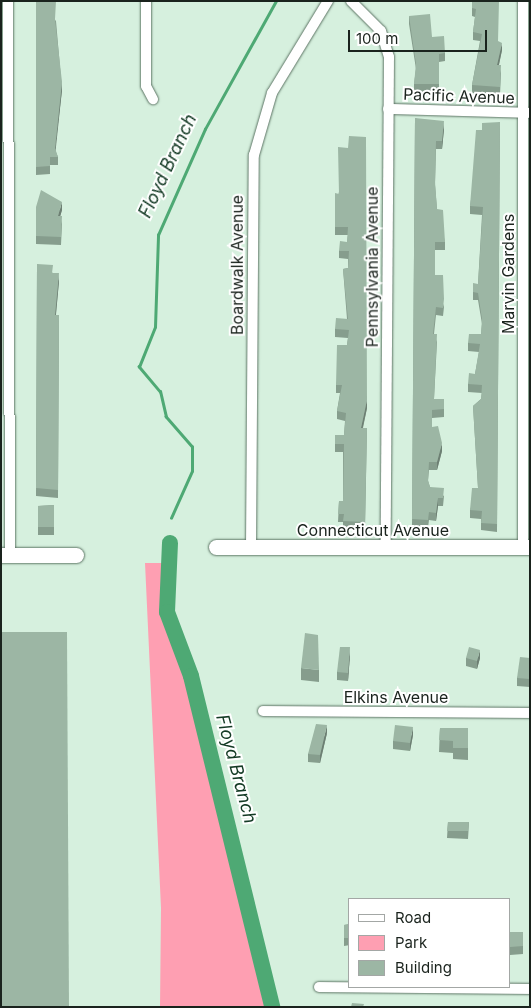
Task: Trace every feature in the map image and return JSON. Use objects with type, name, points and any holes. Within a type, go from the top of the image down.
[{"type":"street","points":[[8,1],[4,255],[6,555],[76,555]]},
{"type":"street","points":[[146,1],[146,86],[153,99]]},
{"type":"street","name":"Boardwalk Avenue","points":[[251,547],[254,155],[272,94],[328,1]]},
{"type":"street","name":"Pennsylvania Avenue","points":[[351,1],[376,24],[385,41],[389,57],[386,548]]},
{"type":"street","name":"Marvin Gardens","points":[[524,1],[527,113],[526,547]]},
{"type":"street","name":"Pacific Avenue","points":[[388,109],[527,113]]},
{"type":"street","name":"Connecticut Avenue","points":[[216,547],[526,547]]},
{"type":"street","name":"Elkins Avenue","points":[[263,711],[530,713]]},
{"type":"street","points":[[319,988],[530,989]]},
{"type":"green space","points":[[145,563],[171,563],[175,620],[196,682],[275,1007],[160,1007],[161,908]]},
{"type":"building","points":[[36,1],[56,1],[55,19],[62,82],[55,148],[58,157],[50,157],[50,166],[36,167]]},
{"type":"building","points":[[472,1],[499,1],[498,41],[502,43],[497,65],[501,65],[500,87],[472,85],[482,34],[473,32],[476,9],[472,8]]},
{"type":"building","points":[[430,14],[432,37],[444,36],[445,53],[439,54],[439,84],[414,84],[416,64],[409,16]]},
{"type":"building","points":[[415,118],[444,121],[442,141],[436,141],[435,182],[437,209],[443,210],[445,242],[435,242],[435,275],[443,275],[444,299],[443,308],[436,307],[433,334],[437,334],[434,399],[444,399],[444,409],[432,410],[432,427],[438,426],[442,443],[437,462],[429,462],[428,480],[430,487],[444,488],[443,498],[438,498],[436,513],[429,512],[428,520],[412,519]]},
{"type":"building","points":[[500,122],[497,524],[481,523],[482,511],[470,510],[472,488],[478,488],[473,406],[481,399],[482,385],[468,384],[469,373],[475,374],[480,344],[468,343],[469,334],[481,334],[482,319],[478,293],[473,292],[473,283],[478,284],[483,207],[470,206],[476,130],[482,130],[482,123]]},
{"type":"building","points":[[349,136],[366,137],[367,400],[361,428],[367,428],[365,522],[343,521],[344,514],[338,514],[339,501],[343,501],[344,444],[335,444],[335,435],[344,435],[346,413],[337,411],[342,385],[336,385],[337,345],[347,345],[349,330],[335,329],[336,318],[348,319],[343,269],[348,268],[349,251],[339,251],[340,241],[347,242],[348,227],[335,227],[335,193],[339,194],[338,147],[348,148]]},
{"type":"building","points":[[41,190],[62,202],[58,216],[62,216],[61,237],[36,236],[36,207]]},
{"type":"building","points":[[37,264],[53,265],[52,273],[59,273],[55,315],[59,315],[58,490],[36,488]]},
{"type":"building","points":[[54,505],[54,527],[38,527],[38,506]]},
{"type":"building","points":[[1,632],[67,632],[69,1007],[1,1007]]},
{"type":"building","points":[[305,633],[318,635],[319,670],[301,668]]},
{"type":"building","points":[[340,647],[350,647],[348,673],[337,672]]},
{"type":"building","points":[[469,647],[480,650],[477,661],[466,658]]},
{"type":"building","points":[[520,657],[530,658],[530,679],[517,678]]},
{"type":"building","points":[[316,724],[327,725],[320,755],[308,754]]},
{"type":"building","points":[[395,725],[413,727],[410,743],[393,741]]},
{"type":"building","points":[[440,728],[468,728],[468,748],[453,748],[453,741],[439,740]]},
{"type":"building","points":[[448,822],[469,822],[468,831],[447,831]]},
{"type":"building","points":[[348,924],[348,938],[344,938],[344,925]]},
{"type":"building","points":[[511,932],[523,932],[523,946],[511,947]]},
{"type":"building","points":[[352,1003],[364,1004],[363,1007],[351,1007]]},
{"type":"waterway","name":"Floyd Branch","points":[[171,518],[192,471],[192,447],[166,417],[160,392],[139,367],[155,327],[158,235],[205,129],[276,1]]},
{"type":"waterway","name":"Floyd Branch","points":[[170,543],[167,612],[191,676],[272,1007]]}]
